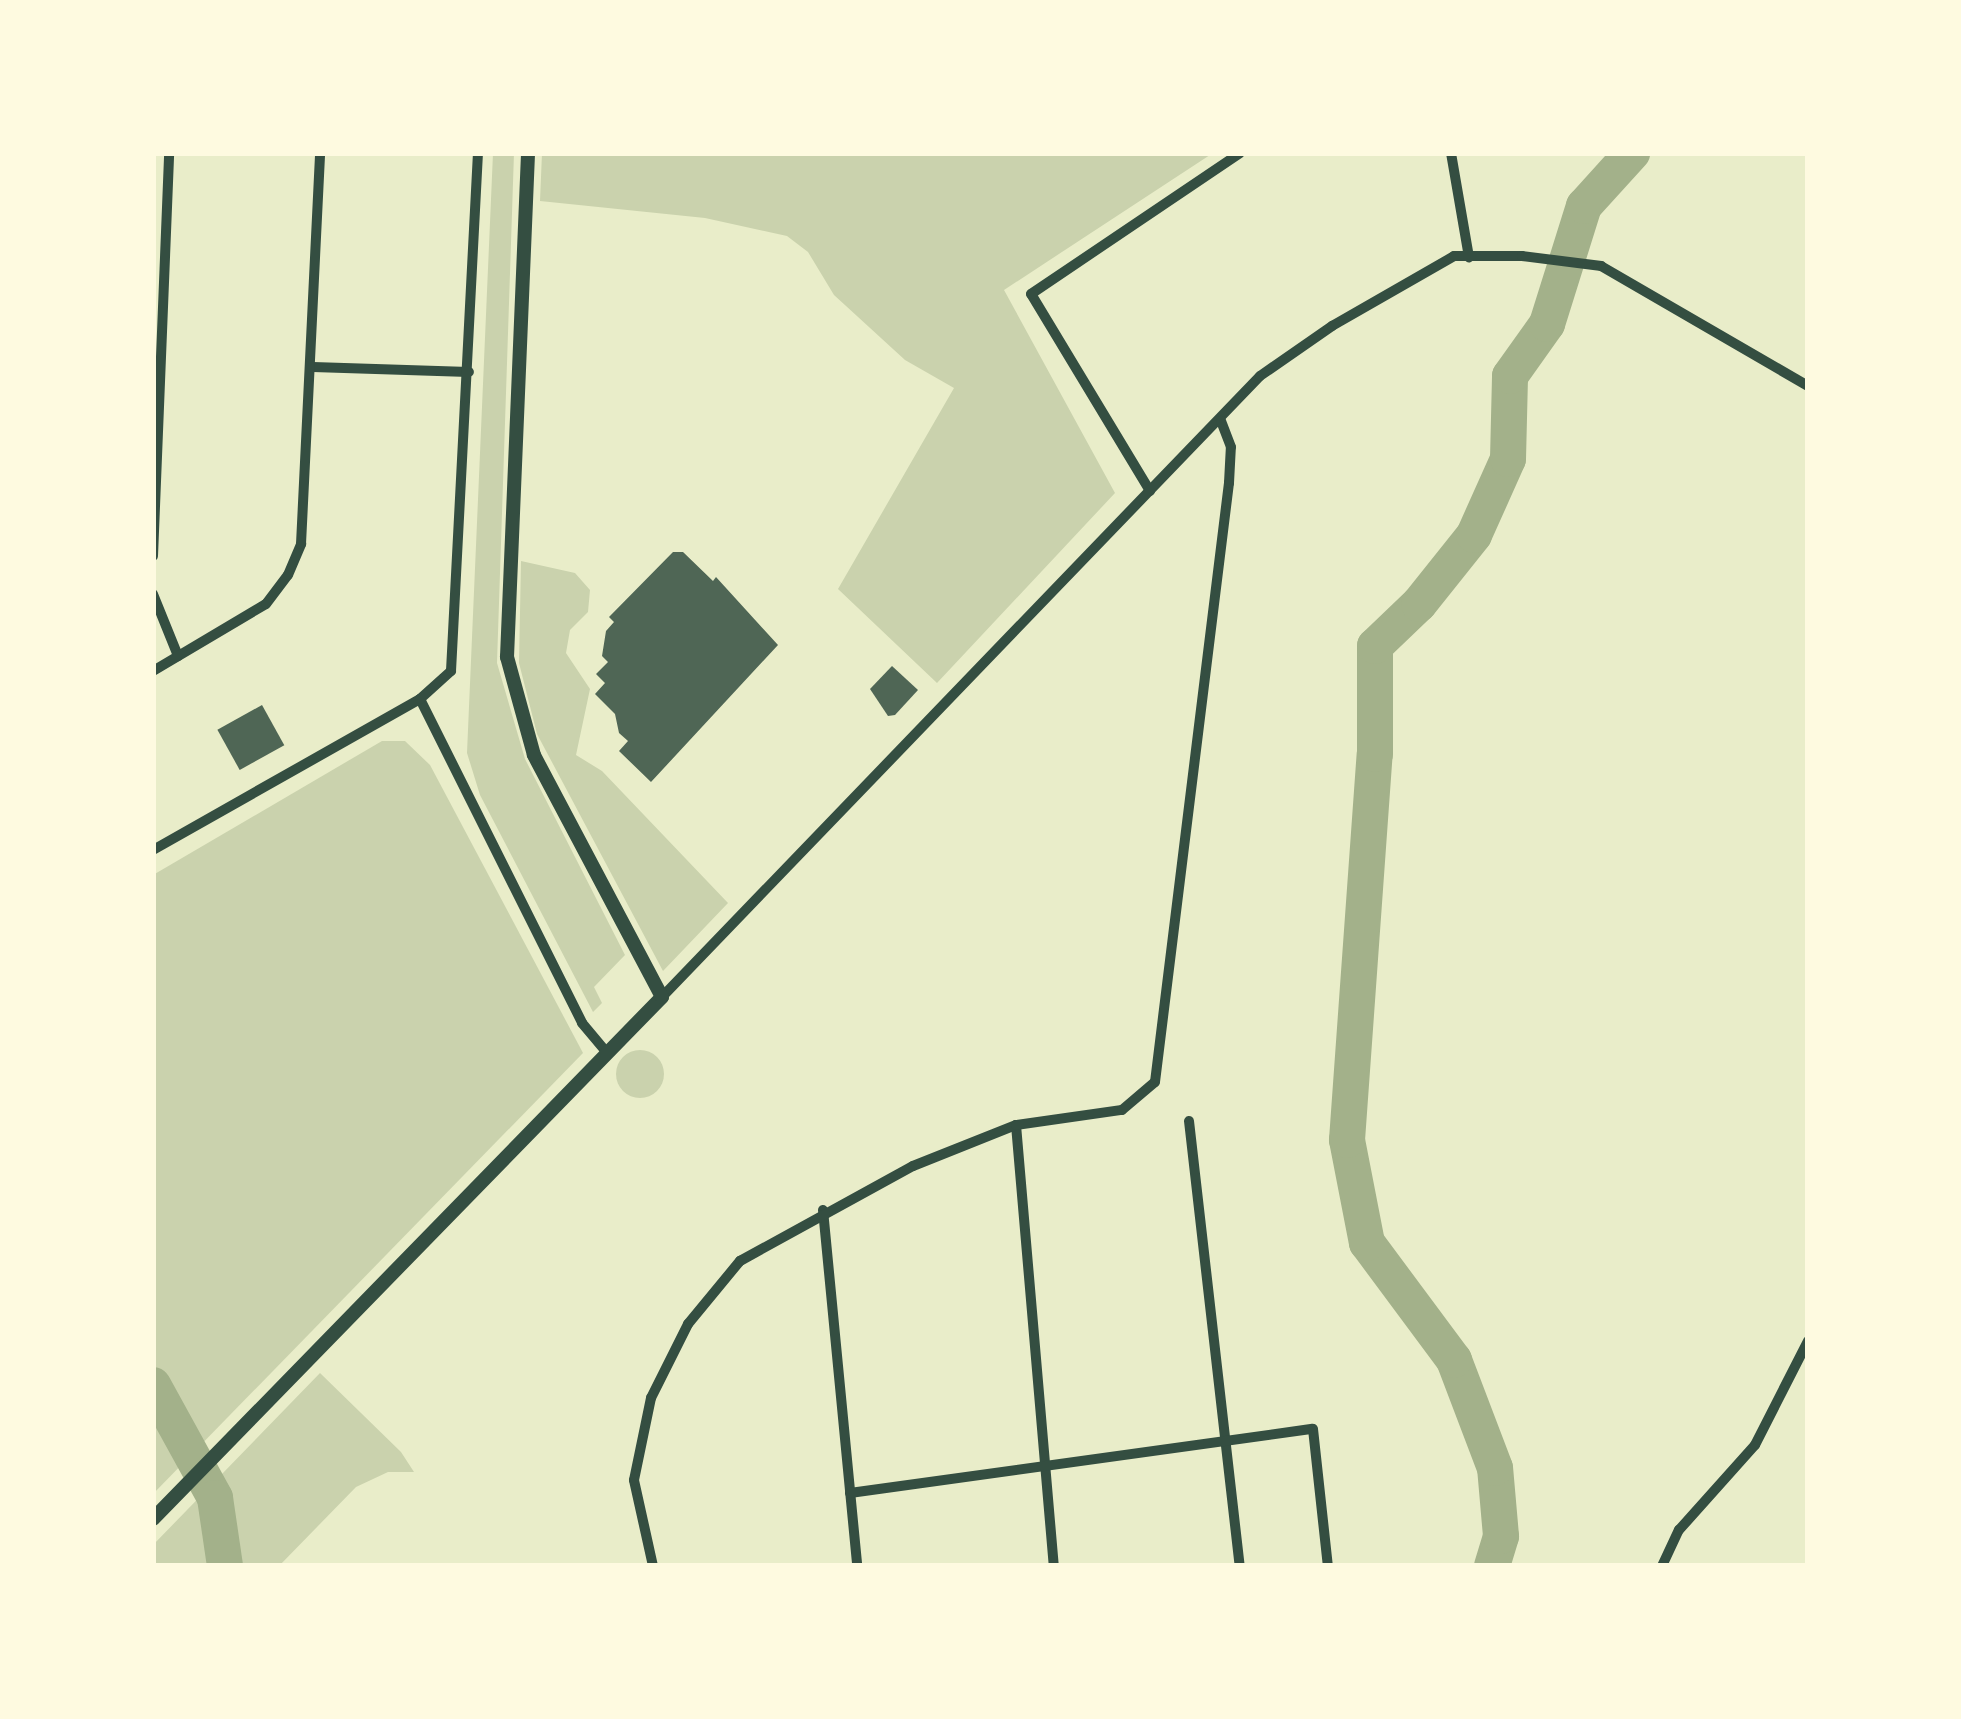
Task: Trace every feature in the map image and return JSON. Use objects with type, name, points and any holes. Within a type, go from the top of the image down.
[{"type":"street","points":[[153,556],[169,153]]},
{"type":"street","points":[[153,670],[266,604],[296,560],[304,524],[320,153]]},
{"type":"street","points":[[153,850],[446,680],[455,652],[478,153]]},
{"type":"street","points":[[527,153],[507,657],[534,754],[662,997]]},
{"type":"street","points":[[1150,491],[1031,294],[1240,153]]},
{"type":"street","points":[[1451,153],[1468,256]]},
{"type":"street","points":[[155,1517],[1260,376],[1332,326],[1454,256],[1522,256],[1601,266],[1808,386]]},
{"type":"street","points":[[313,367],[469,372]]},
{"type":"street","points":[[652,1566],[634,1480],[651,1398],[688,1324],[740,1261],[823,1210],[913,1166],[1016,1126],[1122,1110],[1155,1082],[1229,483],[1231,447],[1221,421]]},
{"type":"street","points":[[153,594],[178,656]]},
{"type":"street","points":[[419,699],[582,1023],[608,1054]]},
{"type":"street","points":[[1189,1121],[1240,1566]]},
{"type":"street","points":[[1016,1126],[1054,1566]]},
{"type":"street","points":[[823,1210],[857,1566]]},
{"type":"street","points":[[1662,1566],[1679,1530],[1755,1445],[1808,1341]]},
{"type":"street","points":[[850,1493],[1313,1429],[1328,1566]]},
{"type":"green space","points":[[493,153],[514,153],[497,663],[525,759],[625,955],[594,987],[602,1003],[593,1012],[480,795],[467,753]]},
{"type":"green space","points":[[542,153],[1213,153],[1004,290],[1115,493],[937,683],[838,589],[954,388],[905,360],[834,295],[808,252],[787,236],[705,218],[540,201]]},
{"type":"green space","points":[[521,561],[575,573],[590,590],[588,612],[570,630],[566,653],[590,689],[576,755],[602,771],[728,903],[663,971],[537,734],[519,663]]},
{"type":"green space","points":[[382,741],[405,741],[430,765],[583,1053],[153,1494],[153,875]]},
{"type":"green space","points":[[640,1050],[657,1057],[664,1074],[657,1091],[640,1098],[623,1091],[616,1074],[623,1057]]},
{"type":"green space","points":[[320,1373],[401,1452],[414,1472],[388,1472],[356,1487],[279,1566],[153,1566],[153,1545]]},
{"type":"building","points":[[673,552],[683,552],[713,581],[716,577],[778,645],[651,782],[619,751],[628,741],[619,733],[615,714],[595,694],[605,683],[596,674],[608,662],[602,656],[606,631],[614,622],[609,617]]},
{"type":"building","points":[[892,666],[918,690],[895,715],[888,716],[870,689]]},
{"type":"building","points":[[262,705],[284,745],[240,770],[217,730]]},
{"type":"waterway","points":[[1492,1566],[1501,1536],[1495,1468],[1454,1360],[1367,1243],[1347,1140],[1375,754],[1375,646],[1419,604],[1474,535],[1508,459],[1510,376],[1547,324],[1584,206],[1632,153]]},
{"type":"waterway","points":[[153,1385],[215,1498],[225,1566]]}]
